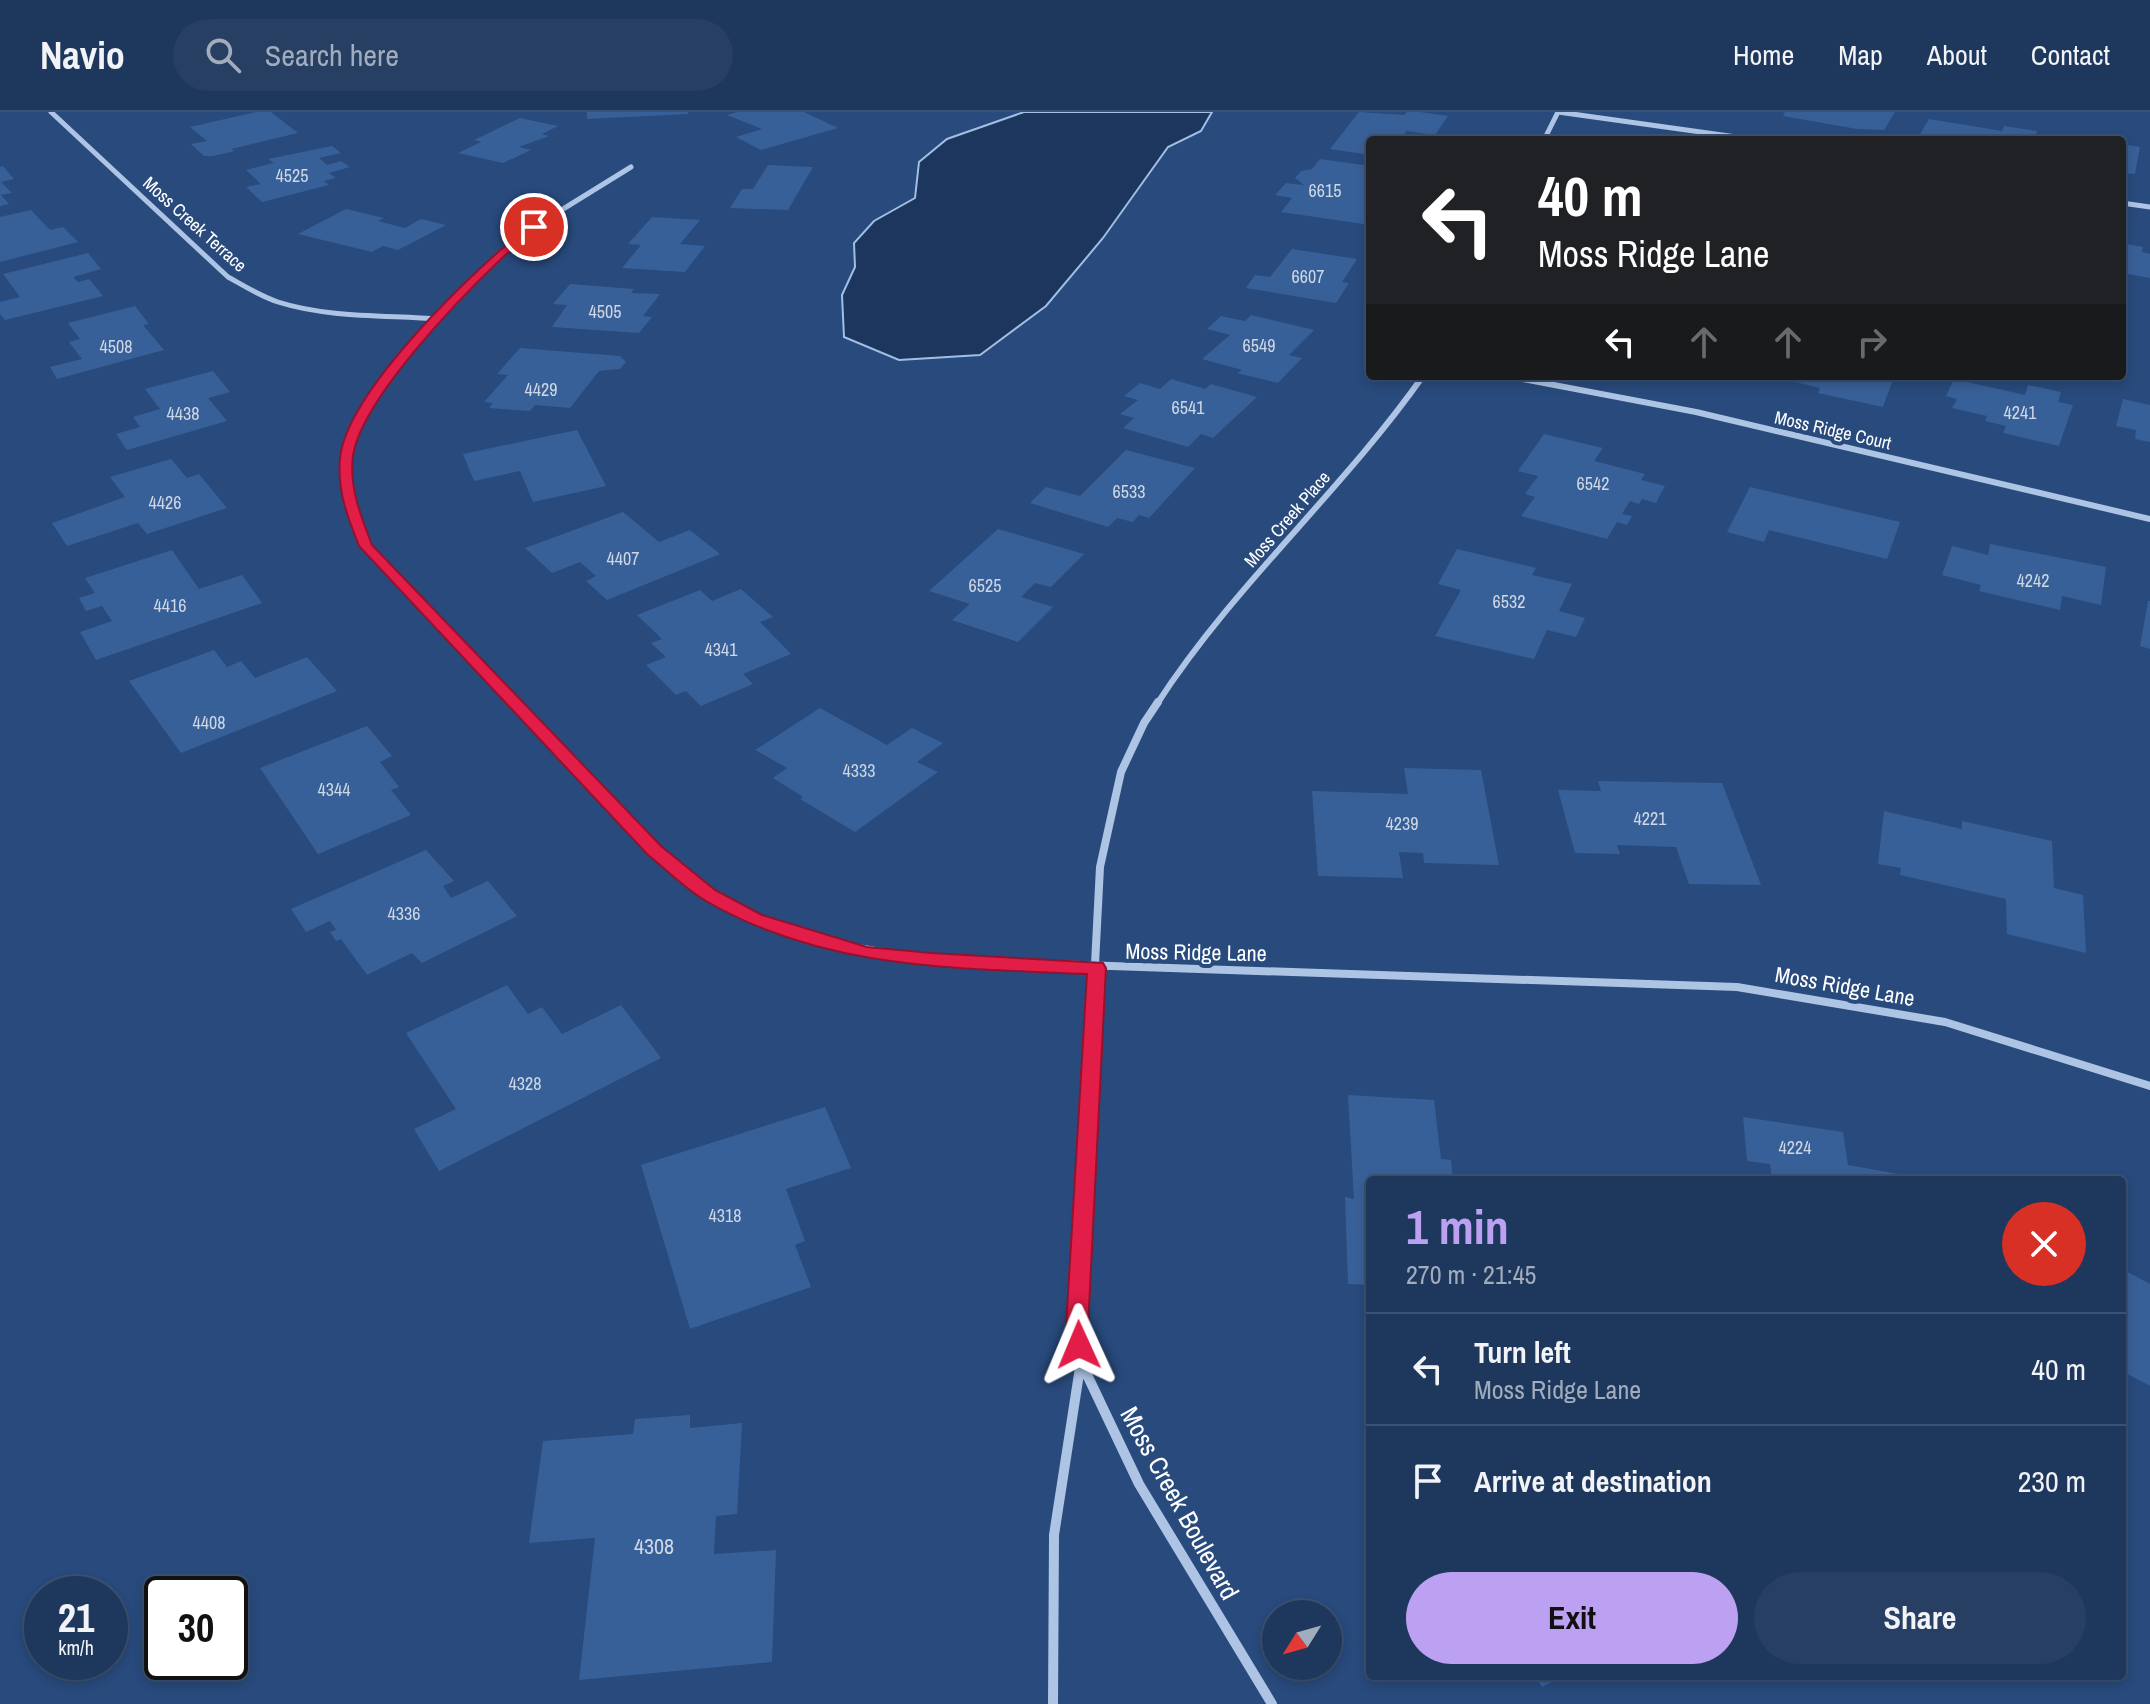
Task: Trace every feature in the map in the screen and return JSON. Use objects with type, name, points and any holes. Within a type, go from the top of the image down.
[{"type":"street","name":"Moss Creek Terrace","points":[[51,112],[228,277],[260,295],[324,310],[439,319]]},
{"type":"street","points":[[1546,136],[1558,112],[1729,136]]},
{"type":"street","name":"Moss Ridge Lane","points":[[631,167],[515,241],[391,372],[361,413],[347,456],[348,501],[366,546],[655,851],[709,895],[755,919],[809,939],[867,953],[931,960],[1097,968],[1592,980],[1737,987],[1945,1022],[2150,1086]]},
{"type":"street","points":[[2126,204],[2150,207]]},
{"type":"street","name":"Moss Creek Place","points":[[1170,680],[1189,654],[1389,424],[1420,380]]},
{"type":"street","name":"Moss Ridge Court","points":[[1528,380],[1696,412],[2150,519]]},
{"type":"street","name":"Moss Creek Boulevard","points":[[1053,1704],[1054,1535],[1081,1361],[1077,1328],[1100,867],[1111,808],[1128,755],[1170,680]]},
{"type":"street","name":"Moss Creek Boulevard","points":[[1081,1361],[1139,1484],[1272,1704]]},
{"type":"water","points":[[1024,112],[1212,112],[1201,131],[1168,147],[1103,238],[1046,306],[980,355],[899,360],[844,337],[842,295],[855,267],[854,243],[874,221],[915,198],[919,162],[947,139]]},
{"type":"building","points":[[256,112],[271,112],[298,133],[213,156],[204,156],[191,144],[207,141],[190,127]]},
{"type":"building","points":[[587,112],[688,112],[688,114],[587,119]]},
{"type":"building","points":[[737,112],[804,112],[838,128],[761,150],[736,137],[762,129],[727,115]]},
{"type":"building","points":[[1359,112],[1404,115],[1420,112],[1448,116],[1435,135],[1406,131],[1404,136],[1366,136],[1366,154],[1330,149]]},
{"type":"building","points":[[1785,112],[1895,112],[1884,130],[1857,129],[1783,116]]},
{"type":"building","points":[[520,118],[558,126],[542,134],[549,136],[519,147],[531,150],[503,163],[458,153],[481,142],[474,140]]},
{"type":"building","points":[[1929,119],[2002,131],[2004,126],[2037,131],[2035,136],[1920,134]]},
{"type":"building","points":[[2126,145],[2140,147],[2135,174],[2126,173]]},
{"type":"building","points":[[332,146],[341,153],[319,158],[327,165],[341,161],[350,167],[329,173],[336,178],[324,181],[329,185],[262,202],[246,187],[261,184],[246,170],[274,163],[268,159]]},
{"type":"building","points":[[1320,159],[1366,165],[1366,224],[1281,212],[1292,198],[1275,195],[1286,183],[1304,185],[1295,178],[1301,171],[1312,169]]},
{"type":"building","points":[[768,165],[813,167],[788,210],[730,208],[742,189],[753,189]]},
{"type":"building","points":[[3,166],[14,179],[1,182],[12,193],[1,195],[9,204],[0,206],[0,167]]},
{"type":"building","points":[[346,209],[384,218],[378,221],[405,228],[421,219],[446,225],[398,250],[383,246],[372,252],[298,234]]},
{"type":"building","points":[[31,210],[50,230],[63,227],[78,242],[0,262],[0,217]]},
{"type":"building","points":[[652,217],[700,220],[680,244],[705,246],[685,272],[622,268],[641,245],[628,244]]},
{"type":"building","points":[[2126,244],[2143,247],[2142,252],[2150,254],[2150,278],[2126,274]]},
{"type":"building","points":[[1292,249],[1357,259],[1342,282],[1349,283],[1336,303],[1246,288],[1255,275],[1270,277]]},
{"type":"building","points":[[88,253],[101,269],[73,277],[78,282],[89,279],[103,296],[5,320],[0,314],[0,302],[20,297],[3,274]]},
{"type":"building","points":[[570,284],[660,294],[643,316],[652,317],[639,333],[552,327],[567,305],[553,304]]},
{"type":"building","points":[[135,306],[149,324],[143,325],[164,350],[57,379],[50,367],[82,359],[69,342],[80,339],[68,323]]},
{"type":"building","points":[[1251,315],[1314,330],[1289,355],[1302,358],[1278,383],[1237,373],[1242,370],[1202,359],[1230,335],[1207,329],[1221,316],[1245,321]]},
{"type":"building","points":[[520,348],[620,356],[626,362],[620,369],[599,371],[570,408],[535,405],[530,411],[489,408],[493,403],[484,402],[508,375],[497,374]]},
{"type":"building","points":[[213,371],[230,392],[208,398],[227,421],[127,450],[116,434],[140,427],[133,417],[160,409],[145,389]]},
{"type":"building","points":[[1171,379],[1205,389],[1211,384],[1257,397],[1213,438],[1201,434],[1188,447],[1123,428],[1134,418],[1120,414],[1138,400],[1124,396],[1140,383],[1160,389]]},
{"type":"building","points":[[1787,380],[1892,382],[1883,407],[1818,393],[1820,388]]},
{"type":"building","points":[[1954,380],[1958,380],[2025,395],[2028,385],[2061,392],[2058,402],[2073,405],[2059,446],[2003,433],[2006,426],[1985,421],[1987,416],[1952,408],[1957,399],[1946,396]]},
{"type":"building","points":[[2123,399],[2150,405],[2150,442],[2135,439],[2136,430],[2116,426]]},
{"type":"building","points":[[577,430],[606,486],[533,502],[520,471],[474,481],[463,454]]},
{"type":"building","points":[[1544,434],[1603,448],[1594,461],[1645,474],[1641,480],[1665,486],[1656,503],[1642,499],[1639,504],[1630,501],[1622,514],[1632,516],[1627,525],[1617,522],[1607,539],[1521,516],[1535,497],[1525,494],[1538,476],[1518,471]]},
{"type":"building","points":[[1126,450],[1195,468],[1149,518],[1139,515],[1133,522],[1117,518],[1108,527],[1030,503],[1046,487],[1080,496]]},
{"type":"building","points":[[171,459],[187,478],[199,474],[227,508],[147,534],[138,523],[67,546],[52,523],[125,497],[110,477]]},
{"type":"building","points":[[1750,487],[1900,522],[1887,559],[1769,530],[1764,542],[1727,532]]},
{"type":"building","points":[[623,512],[659,542],[690,530],[720,554],[607,600],[586,581],[596,576],[580,562],[552,573],[525,548]]},
{"type":"building","points":[[998,529],[1084,554],[1051,587],[1035,583],[1021,597],[1053,607],[1018,642],[952,620],[970,604],[929,591]]},
{"type":"building","points":[[1990,544],[2106,567],[2101,605],[2062,596],[2060,610],[1979,591],[1981,585],[1942,575],[1952,546],[1988,555]]},
{"type":"building","points":[[1457,549],[1536,568],[1532,575],[1572,584],[1559,611],[1585,618],[1576,637],[1547,630],[1534,659],[1435,636],[1461,590],[1438,584]]},
{"type":"building","points":[[172,550],[199,589],[242,575],[262,603],[96,660],[80,632],[112,621],[102,606],[86,611],[79,598],[95,593],[85,578]]},
{"type":"building","points":[[741,589],[773,617],[760,622],[791,654],[743,674],[753,684],[701,706],[686,691],[676,695],[646,665],[666,657],[651,643],[662,639],[637,615],[700,590],[712,601]]},
{"type":"building","points":[[2150,601],[2150,649],[2140,646]]},
{"type":"building","points":[[214,650],[227,667],[241,661],[255,678],[307,657],[337,691],[181,753],[129,681]]},
{"type":"building","points":[[820,708],[887,745],[912,728],[943,743],[917,762],[938,772],[855,832],[800,799],[803,797],[773,778],[787,768],[755,750]]},
{"type":"building","points":[[367,726],[392,756],[380,762],[399,787],[391,790],[411,815],[318,854],[260,768]]},
{"type":"building","points":[[1404,768],[1481,770],[1499,865],[1424,863],[1423,853],[1399,852],[1403,878],[1318,876],[1312,791],[1408,794]]},
{"type":"building","points":[[1598,781],[1722,783],[1761,885],[1689,884],[1676,847],[1617,845],[1620,854],[1575,853],[1558,790],[1601,791]]},
{"type":"building","points":[[1884,811],[1962,829],[1962,821],[2052,841],[2054,888],[2083,895],[2086,953],[2007,934],[2006,899],[1900,875],[1901,868],[1878,864]]},
{"type":"building","points":[[426,850],[454,881],[443,886],[451,898],[488,881],[517,916],[422,963],[412,953],[367,975],[341,939],[336,941],[330,932],[336,930],[330,921],[306,932],[291,909]]},
{"type":"building","points":[[507,985],[528,1014],[542,1007],[562,1034],[621,1005],[661,1058],[439,1171],[414,1129],[456,1109],[406,1033]]},
{"type":"building","points":[[1348,1095],[1434,1100],[1441,1159],[1451,1160],[1453,1176],[1366,1176],[1366,1285],[1348,1284],[1345,1197],[1354,1199]]},
{"type":"building","points":[[825,1107],[851,1168],[786,1189],[805,1241],[795,1245],[811,1287],[690,1329],[641,1165]]},
{"type":"building","points":[[1743,1117],[1843,1132],[1848,1165],[1910,1176],[1772,1176],[1770,1164],[1747,1161]]},
{"type":"building","points":[[2126,1271],[2150,1284],[2150,1386],[2126,1373]]},
{"type":"building","points":[[690,1415],[690,1428],[742,1423],[737,1514],[716,1516],[714,1554],[776,1550],[772,1662],[579,1680],[595,1538],[529,1543],[543,1441],[633,1434],[635,1419]]},
{"type":"building","points":[[1538,1680],[1556,1680],[1542,1687]]},
{"type":"route","points":[[534,227],[499,255],[439,319],[391,372],[361,413],[347,456],[348,501],[366,546],[655,851],[709,895],[755,919],[809,939],[867,953],[931,960],[1097,968],[1077,1328],[1079,1345]]}]
